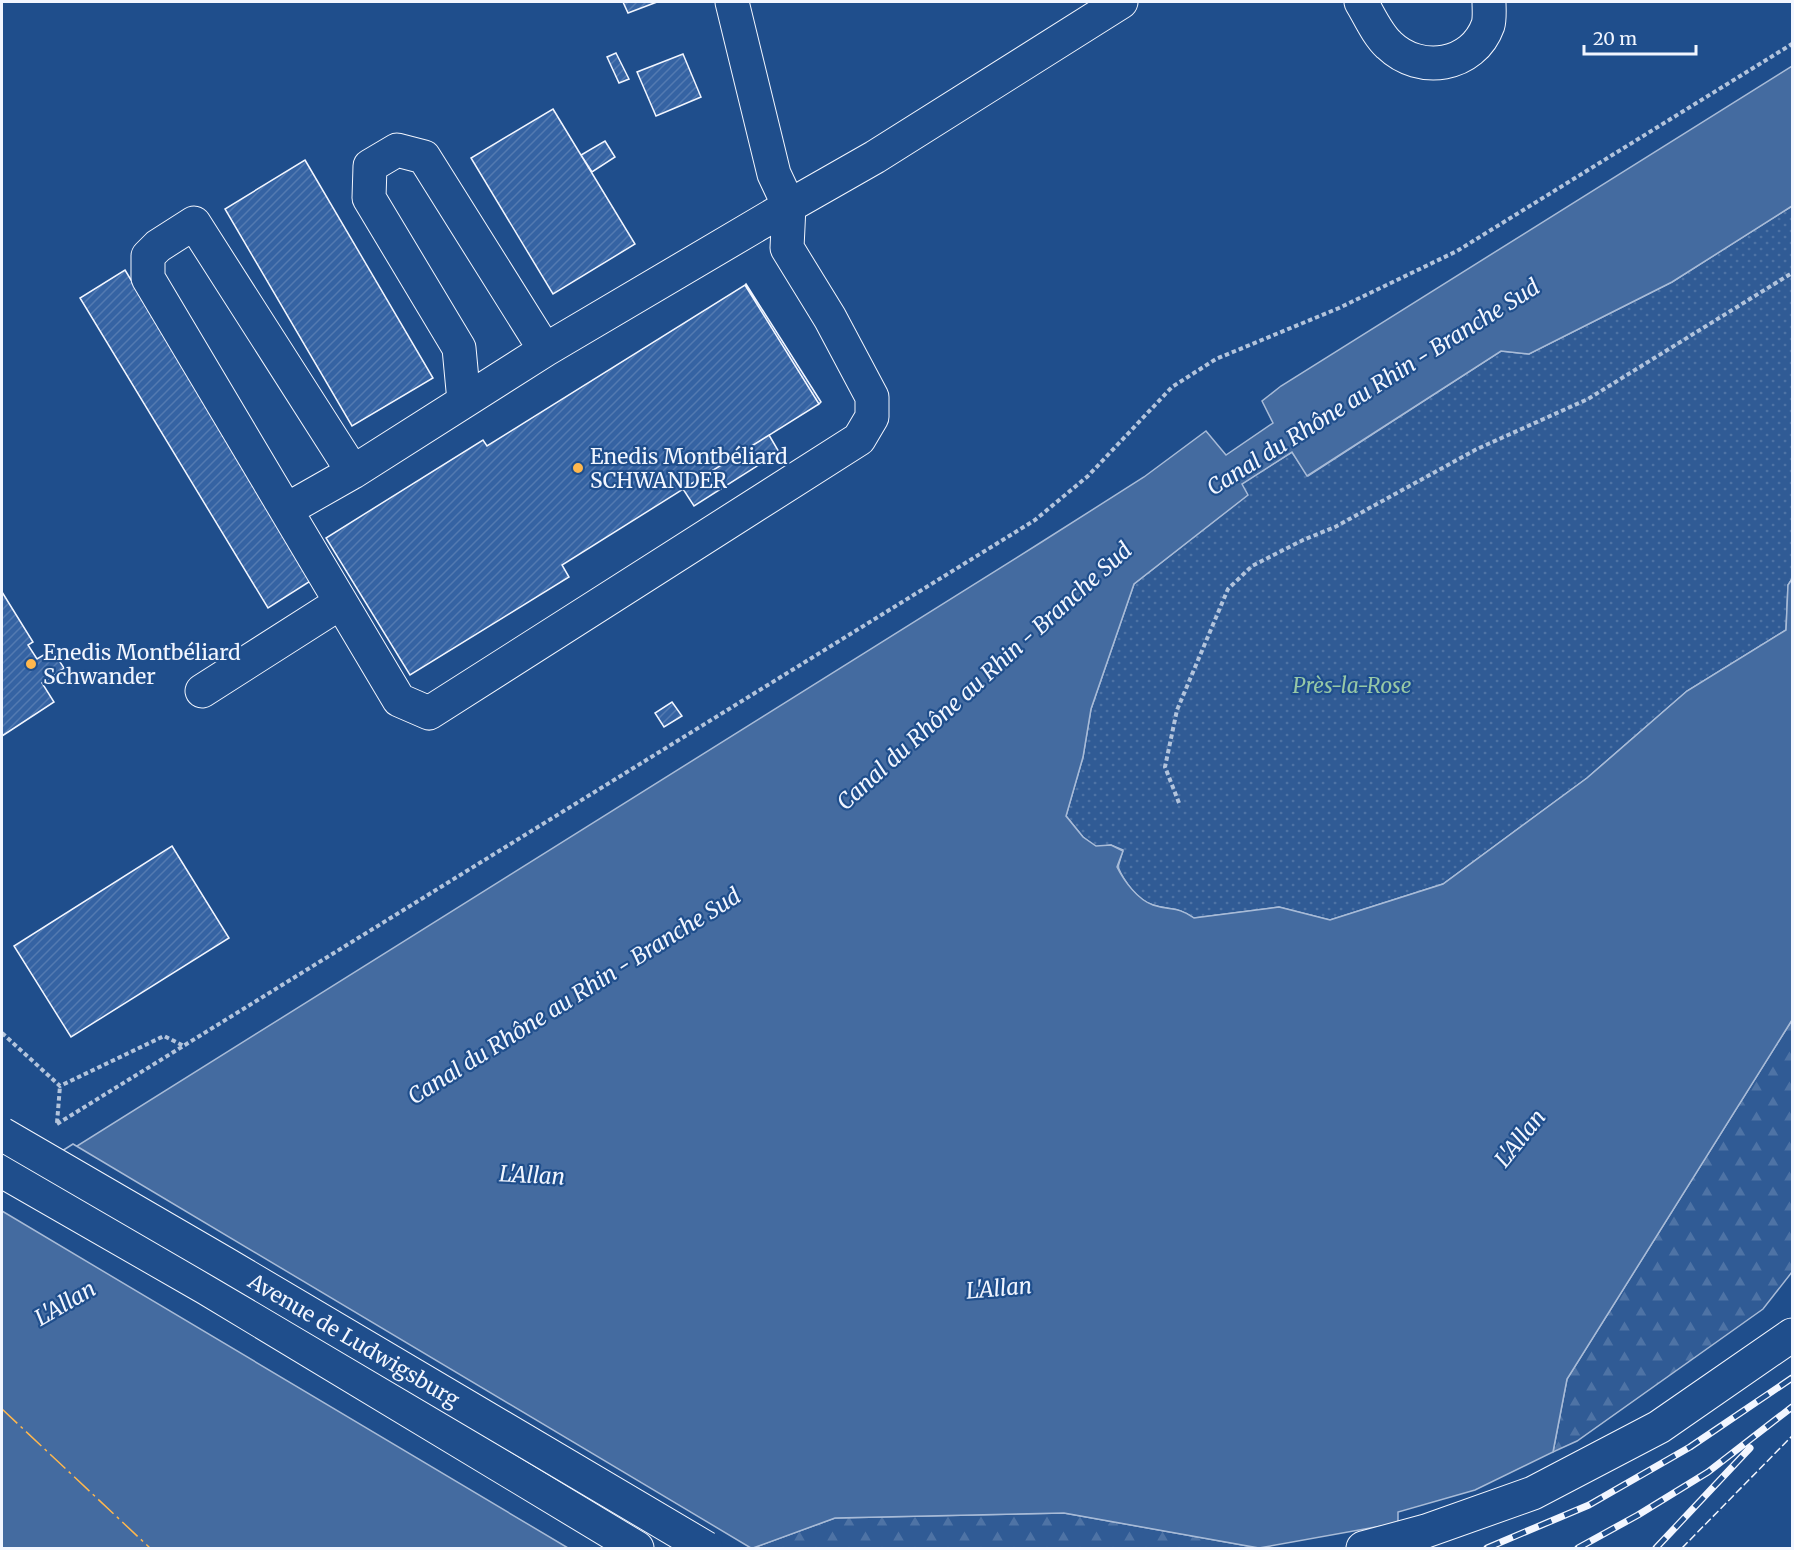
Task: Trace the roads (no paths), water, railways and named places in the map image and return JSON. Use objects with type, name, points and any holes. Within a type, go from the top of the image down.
[{"type":"main road","points":[[353,472],[194,223],[158,246],[148,256],[148,278],[399,700],[429,713],[860,440],[872,417],[872,397],[830,318],[787,248],[789,206],[774,174],[732,2]]},
{"type":"main road","points":[[286,510],[353,472],[545,350],[875,157],[1121,2]]},
{"type":"main road","points":[[1361,2],[1388,45],[1413,60],[1438,65],[1472,50],[1488,24],[1489,2]]},
{"type":"main road","points":[[464,401],[459,348],[369,198],[370,166],[397,150],[424,157],[545,350]]},
{"type":"main road","points":[[202,691],[340,603]]},
{"type":"main road","name":"Avenue de Ludwigsburg","points":[[2,1134],[706,1548]]},
{"type":"main road","name":"Avenue de Ludwigsburg","points":[[2,1171],[206,1288],[637,1548]]},
{"type":"main road","points":[[1363,1548],[1426,1531],[1533,1493],[1659,1427],[1792,1335]]},
{"type":"water","points":[[1792,66],[1792,206],[1672,282],[1529,354],[1501,351],[1307,476],[1292,452],[1242,484],[1248,495],[1134,584],[1091,709],[1083,757],[1066,816],[1083,837],[1096,846],[1111,845],[1123,851],[1117,867],[1128,884],[1147,903],[1178,910],[1194,918],[1279,907],[1330,920],[1443,884],[1587,778],[1687,691],[1786,630],[1788,585],[1792,579],[1792,1020],[1567,1379],[1553,1452],[1475,1490],[1398,1512],[1398,1523],[1259,1548],[1064,1513],[835,1518],[753,1548],[2,1548],[2,1193],[1040,543],[1144,477],[1206,431],[1226,455],[1273,423],[1262,401],[1281,386]]},
{"type":"railway","points":[[1487,1548],[1589,1505],[1690,1447],[1792,1378]]},
{"type":"railway","points":[[1578,1548],[1708,1472],[1792,1407]]},
{"type":"railway","points":[[1656,1548],[1750,1448]]},
{"type":"place","name":"Enedis Montbéliard SCHWANDER","points":[[578,468]]},
{"type":"place","name":"Enedis Montbéliard Schwander","points":[[31,664]]},
{"type":"water label","name":"Canal du Rhône au Rhin - Branche Sud","points":[[1373,387]]},
{"type":"water label","name":"Canal du Rhône au Rhin - Branche Sud","points":[[984,676]]},
{"type":"water label","name":"Canal du Rhône au Rhin - Branche Sud","points":[[574,996]]},
{"type":"water label","name":"L'Allan","points":[[1520,1138]]},
{"type":"water label","name":"L'Allan","points":[[532,1175]]},
{"type":"water label","name":"L'Allan","points":[[999,1288]]},
{"type":"water label","name":"L'Allan","points":[[65,1303]]},
{"type":"park label","name":"Près-la-Rose","points":[[1352,685]]}]
